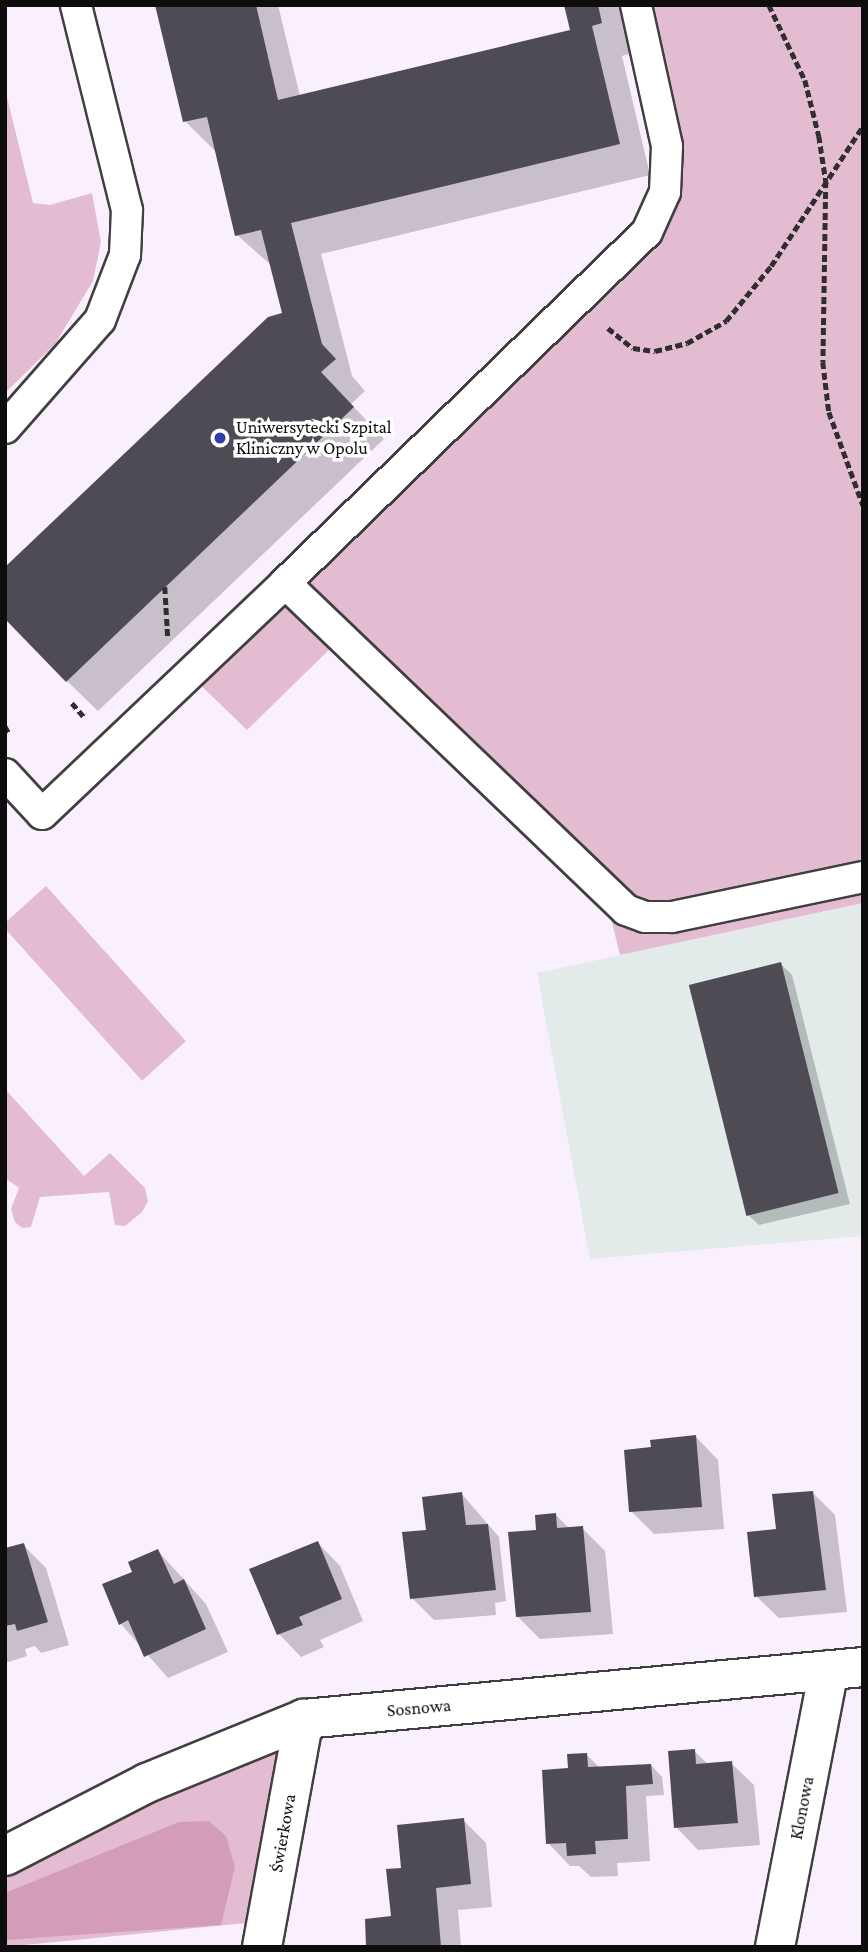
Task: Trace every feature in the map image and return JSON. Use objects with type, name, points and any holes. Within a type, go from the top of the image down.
[{"type":"street","name":"Sosnowa","points":[[5,1856],[147,1783],[304,1718],[846,1669]]},
{"type":"street","name":"Klonowa","points":[[775,1947],[846,1669]]},
{"type":"street","name":"Świerkowa","points":[[262,1947],[304,1718]]},
{"type":"lane","points":[[5,428],[75,352],[100,320],[118,280],[127,210],[76,5]]},
{"type":"lane","points":[[5,774],[42,814],[647,232],[665,192],[667,146],[636,5]]},
{"type":"lane","points":[[285,583],[626,910],[645,917],[672,917],[863,877]]},
{"type":"path","points":[[769,5],[805,80],[826,181],[822,362],[829,412],[863,505]]},
{"type":"path","points":[[584,293],[609,330],[633,348],[655,351],[687,343],[726,321],[771,266],[863,127]]},
{"type":"shaded area","points":[[636,5],[863,5],[863,903],[620,955],[605,894],[341,638],[247,730],[189,674],[660,211]]},
{"type":"shaded area","points":[[5,89],[33,203],[50,205],[92,193],[101,242],[93,281],[55,344],[5,393]]},
{"type":"shaded area","points":[[46,886],[186,1041],[142,1081],[5,929],[5,923]]},
{"type":"shaded area","points":[[863,903],[863,1236],[590,1259],[537,973]]},
{"type":"shaded area","points":[[5,1089],[84,1176],[110,1153],[145,1188],[148,1201],[142,1212],[125,1226],[115,1225],[109,1192],[40,1197],[31,1227],[22,1228],[15,1222],[11,1209],[19,1188],[5,1178]]},
{"type":"shaded area","points":[[304,1719],[267,1921],[5,1947],[5,1856]]},
{"type":"shaded area","points":[[209,1821],[226,1836],[235,1867],[221,1925],[5,1940],[5,1893],[179,1822]]},
{"type":"building","points":[[155,5],[256,5],[278,100],[570,30],[564,5],[598,5],[602,23],[592,26],[620,144],[291,223],[322,344],[336,359],[321,372],[354,407],[66,682],[5,619],[5,567],[268,317],[282,313],[261,230],[235,236],[207,117],[183,122]]},
{"type":"building","points":[[781,962],[839,1193],[746,1216],[689,985]]},
{"type":"building","points":[[696,1435],[702,1507],[629,1512],[624,1450],[651,1447],[650,1440]]},
{"type":"building","points":[[813,1491],[826,1590],[754,1597],[747,1532],[776,1529],[772,1494]]},
{"type":"building","points":[[462,1492],[466,1525],[488,1524],[496,1590],[410,1599],[402,1532],[426,1530],[422,1497]]},
{"type":"building","points":[[556,1513],[557,1528],[583,1526],[591,1612],[516,1617],[508,1532],[536,1530],[535,1515]]},
{"type":"building","points":[[318,1541],[342,1599],[299,1617],[303,1625],[277,1635],[249,1569]]},
{"type":"building","points":[[24,1543],[48,1622],[17,1631],[15,1624],[5,1626],[5,1548]]},
{"type":"building","points":[[158,1549],[174,1584],[184,1579],[206,1629],[144,1657],[128,1620],[119,1625],[102,1584],[132,1572],[128,1562]]},
{"type":"building","points":[[695,1749],[696,1764],[732,1761],[738,1823],[674,1828],[668,1751]]},
{"type":"building","points":[[587,1753],[588,1767],[651,1764],[653,1784],[626,1786],[628,1839],[595,1841],[596,1854],[567,1856],[566,1843],[546,1844],[542,1770],[568,1768],[567,1754]]},
{"type":"building","points":[[464,1818],[471,1884],[436,1888],[441,1947],[366,1947],[365,1919],[391,1916],[386,1869],[401,1868],[397,1825]]},
{"type":"place","name":"Uniwersytecki Szpital Kliniczny w Opolu","points":[[220,438]]}]
